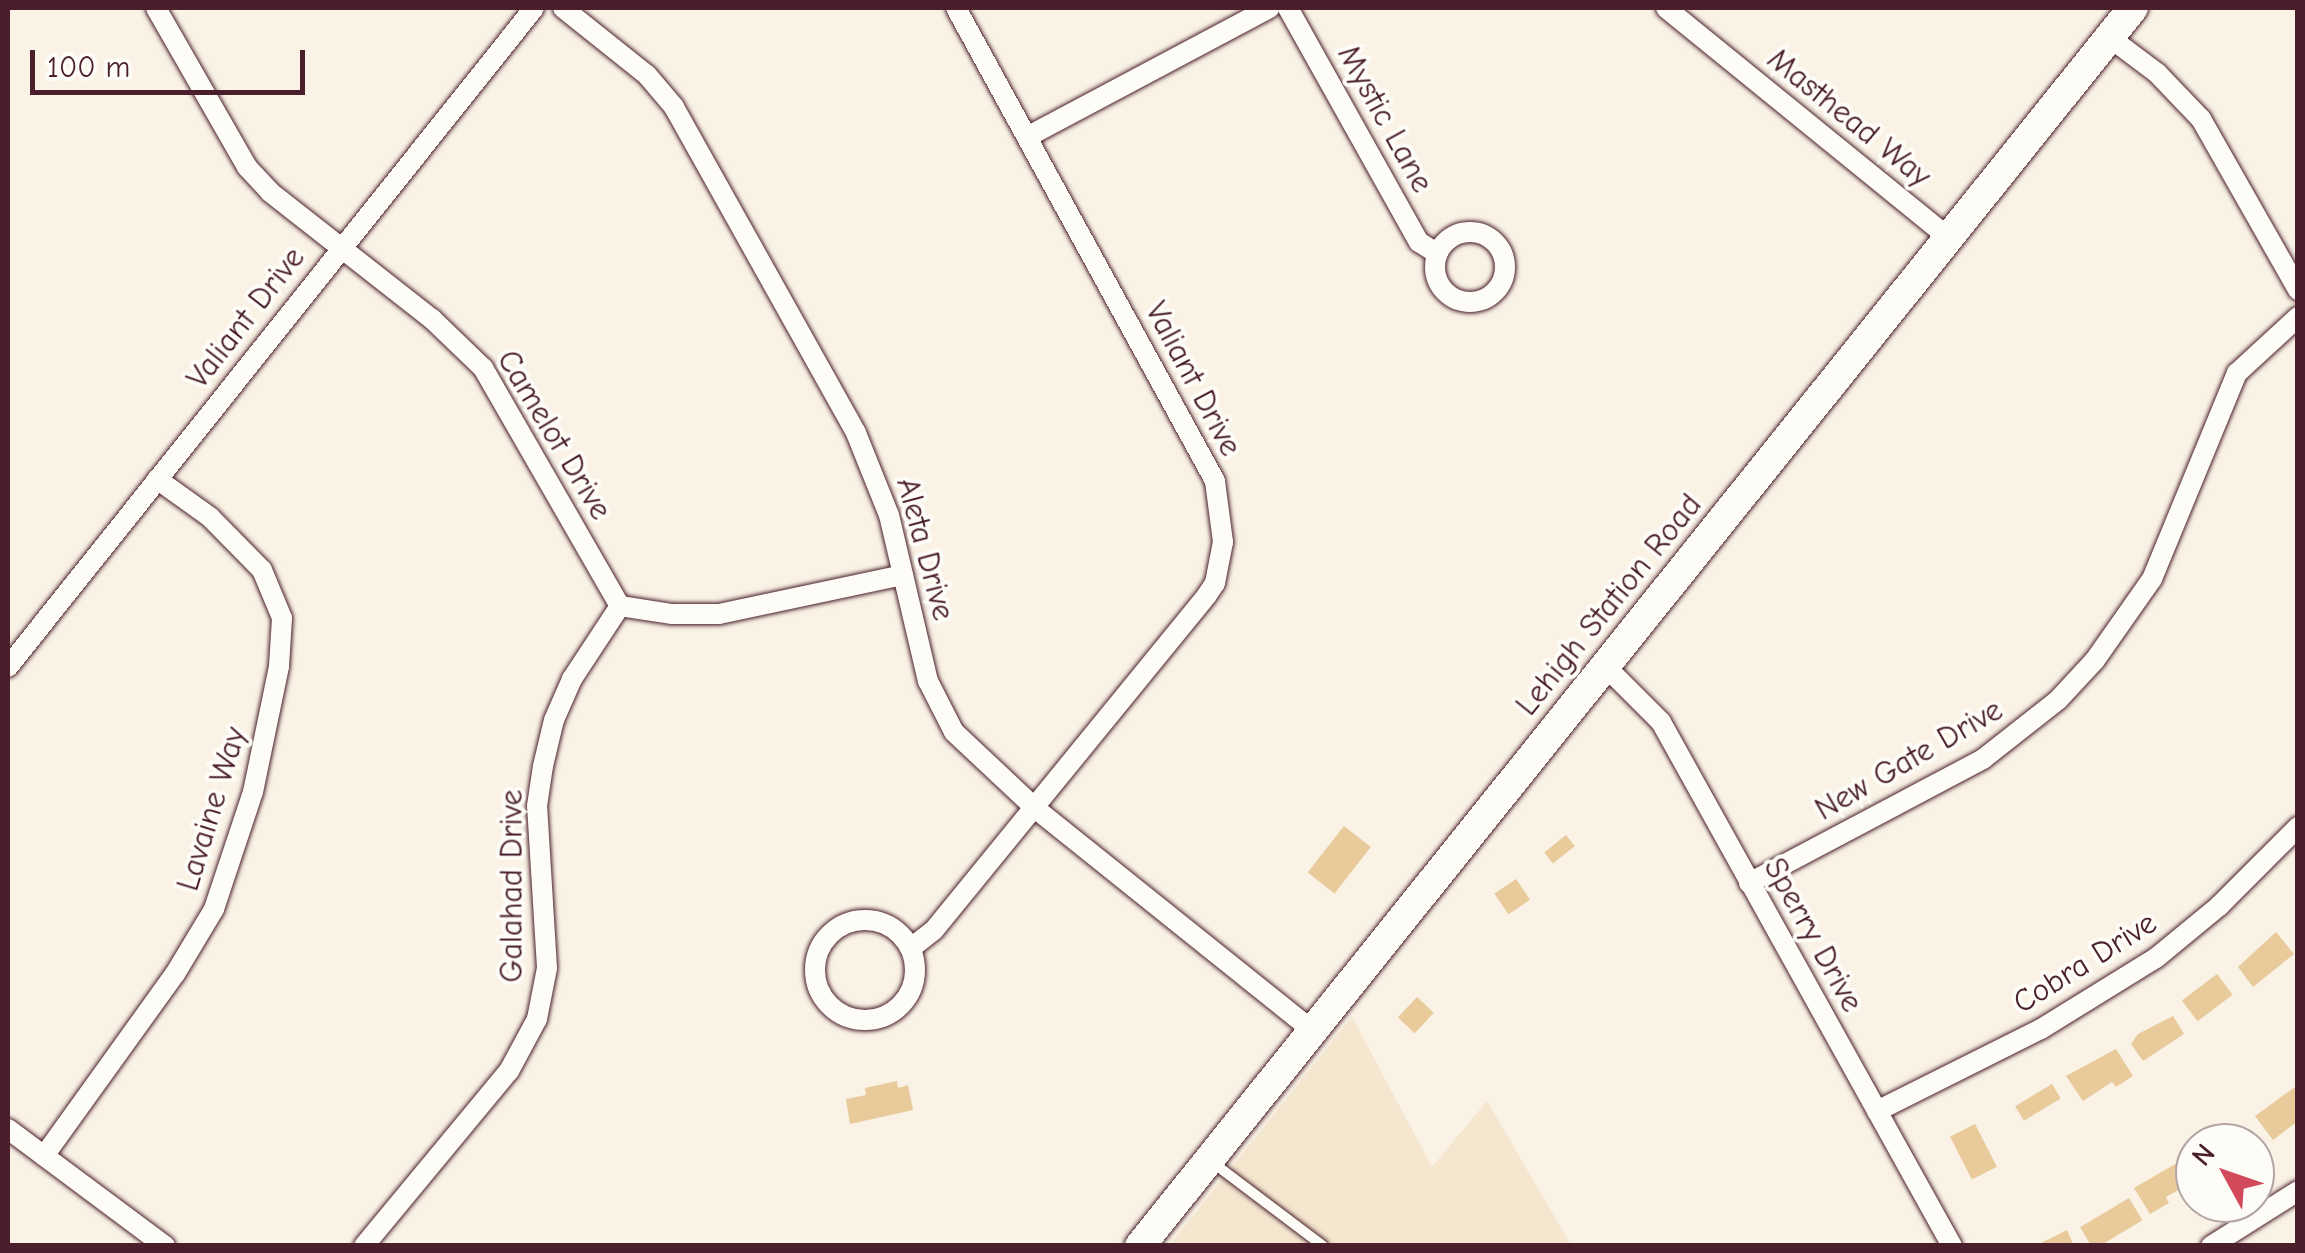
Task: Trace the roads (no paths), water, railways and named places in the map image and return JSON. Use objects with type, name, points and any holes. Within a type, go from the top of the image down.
[{"type":"main road","name":"Lehigh Station Road","points":[[1140,1246],[2133,8]]},
{"type":"street","name":"Camelot Drive","points":[[157,8],[247,167],[270,192],[432,319],[483,368],[620,606]]},
{"type":"street","name":"Valiant Drive","points":[[8,667],[534,8]]},
{"type":"street","name":"Aleta Drive","points":[[564,8],[646,75],[674,107],[868,458],[889,515],[928,681],[941,710],[972,752],[1036,808],[1313,1031]]},
{"type":"street","name":"Valiant Drive","points":[[910,948],[934,930],[1208,595],[1223,542],[1214,481],[956,8]]},
{"type":"street","points":[[1028,137],[1270,8]]},
{"type":"street","name":"Mystic Lane","points":[[1288,8],[1420,242],[1438,254]]},
{"type":"street","name":"Masthead Way","points":[[1666,8],[1948,237]]},
{"type":"street","points":[[2109,37],[2157,73],[2201,119],[2298,290]]},
{"type":"street","name":"New Gate Drive","points":[[1749,883],[1983,759],[2058,700],[2095,660],[2152,579],[2237,373],[2298,317]]},
{"type":"street","name":"Lavaine Way","points":[[44,1156],[176,974],[214,909],[253,792],[279,666],[282,618],[262,570],[210,517],[158,479]]},
{"type":"street","points":[[620,606],[672,614],[720,614],[903,575]]},
{"type":"street","name":"Galahad Drive","points":[[364,1246],[509,1071],[538,1019],[546,968],[537,806],[543,766],[554,720],[572,679],[620,606]]},
{"type":"street","name":"Sperry Drive","points":[[1605,666],[1661,722],[1952,1246]]},
{"type":"street","name":"Cobra Drive","points":[[1877,1111],[2041,1029],[2156,958],[2219,906],[2298,827]]},
{"type":"street","points":[[856,920],[888,925],[910,948],[915,964],[908,996],[882,1017],[849,1017],[824,998],[815,966],[819,950],[841,926],[856,920]]},
{"type":"street","points":[[8,1129],[164,1246]]},
{"type":"street","points":[[2211,1246],[2298,1191]]},
{"type":"lane","points":[[1210,1160],[1323,1246]]}]
